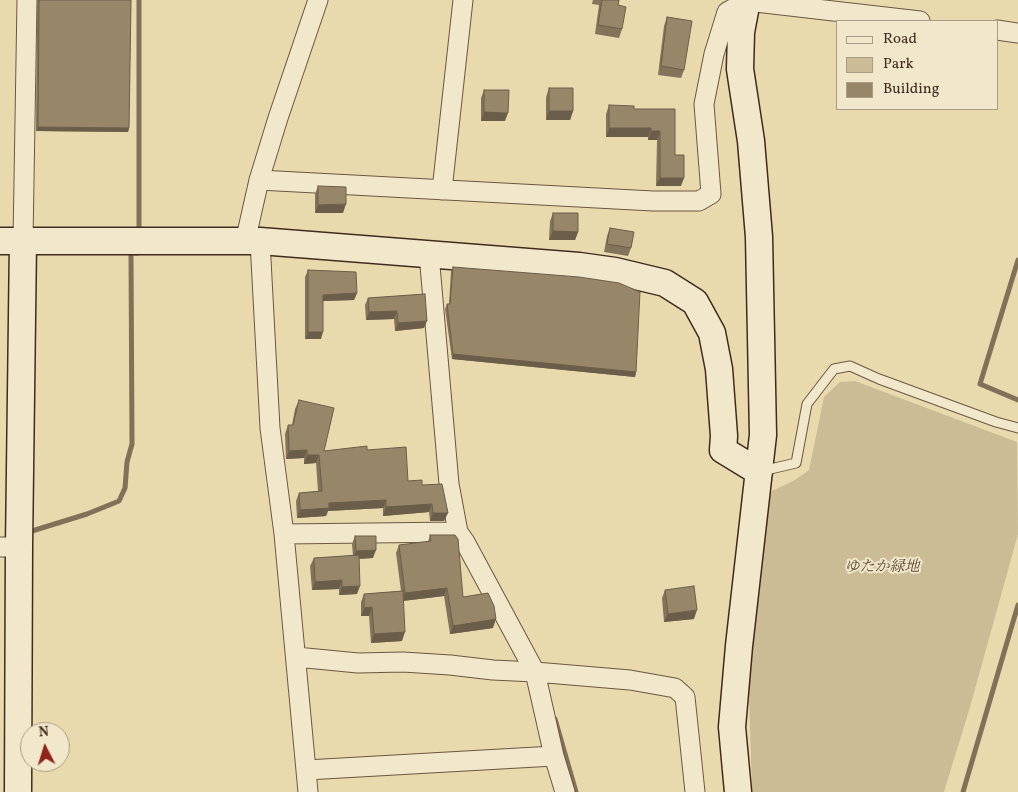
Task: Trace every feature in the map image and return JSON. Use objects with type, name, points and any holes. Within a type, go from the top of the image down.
[{"type":"street","points":[[18,792],[9,547],[12,241],[27,0]]},
{"type":"street","points":[[308,792],[284,534],[270,428],[253,242],[259,180],[318,0]]},
{"type":"street","points":[[442,190],[462,0]]},
{"type":"street","points":[[259,180],[653,201],[699,201],[711,194],[704,104],[714,54],[727,12],[747,1],[911,20]]},
{"type":"street","points":[[738,792],[732,727],[763,435],[759,237],[751,141],[740,69],[741,32],[747,1]]},
{"type":"street","points":[[998,30],[1018,33]]},
{"type":"street","points":[[12,241],[253,242],[430,260],[539,262],[615,272],[665,283],[695,302],[712,333],[719,369],[724,436],[722,450],[759,472]]},
{"type":"street","points":[[430,260],[449,484],[458,532],[540,672],[554,756],[565,792]]},
{"type":"street","points":[[284,534],[458,532]]},
{"type":"street","points":[[296,657],[358,663],[403,662],[540,672],[645,682],[676,688],[685,696],[695,792]]},
{"type":"street","points":[[306,770],[554,756]]},
{"type":"lane","points":[[759,472],[796,463],[807,404],[834,369],[850,366],[996,422],[1018,428]]},
{"type":"green space","name":"ゆたか緑地","points":[[855,381],[1017,442],[1018,534],[970,707],[944,792],[752,792],[748,665],[767,501],[772,491],[795,480],[809,470],[824,397],[840,382]]},
{"type":"building","points":[[39,0],[131,0],[129,128],[38,127]]},
{"type":"building","points":[[602,0],[619,0],[618,5],[626,7],[622,29],[598,25]]},
{"type":"building","points":[[667,17],[692,21],[684,70],[661,66]]},
{"type":"building","points":[[549,88],[573,88],[573,111],[549,111]]},
{"type":"building","points":[[484,90],[509,90],[508,113],[484,112]]},
{"type":"building","points":[[609,105],[634,106],[634,109],[675,109],[675,155],[684,155],[684,178],[660,178],[660,131],[651,131],[651,128],[609,128]]},
{"type":"building","points":[[318,186],[346,187],[346,204],[318,205]]},
{"type":"building","points":[[553,213],[578,213],[578,232],[553,231]]},
{"type":"building","points":[[610,228],[634,232],[631,248],[607,244]]},
{"type":"building","points":[[453,267],[579,277],[619,283],[640,292],[636,372],[453,354],[447,304],[450,304]]},
{"type":"building","points":[[308,270],[356,272],[357,293],[323,295],[323,332],[308,332]]},
{"type":"building","points":[[425,294],[427,321],[398,323],[397,311],[369,312],[368,298]]},
{"type":"building","points":[[299,400],[334,408],[324,451],[367,446],[367,450],[406,447],[408,481],[422,480],[422,485],[442,484],[448,513],[433,513],[432,504],[386,507],[386,500],[329,503],[329,508],[300,510],[299,493],[322,491],[319,455],[307,455],[307,450],[289,451],[288,425],[293,425]]},
{"type":"building","points":[[430,535],[455,535],[458,539],[463,597],[488,593],[494,606],[496,619],[453,626],[447,588],[405,593],[399,545],[431,541]]},
{"type":"building","points":[[355,536],[376,536],[376,550],[356,551]]},
{"type":"building","points":[[359,555],[360,586],[342,587],[342,580],[315,582],[314,558]]},
{"type":"building","points":[[694,586],[697,610],[668,614],[665,590]]},
{"type":"building","points":[[403,591],[405,632],[374,634],[372,607],[364,608],[364,594]]},
{"type":"waterway","points":[[139,0],[139,233]]},
{"type":"waterway","points":[[32,531],[87,514],[119,501],[125,488],[127,462],[132,444],[131,253],[138,253]]},
{"type":"waterway","points":[[1018,260],[980,384],[1018,400]]},
{"type":"waterway","points":[[963,792],[1018,605]]},
{"type":"waterway","points":[[555,719],[576,792]]}]
